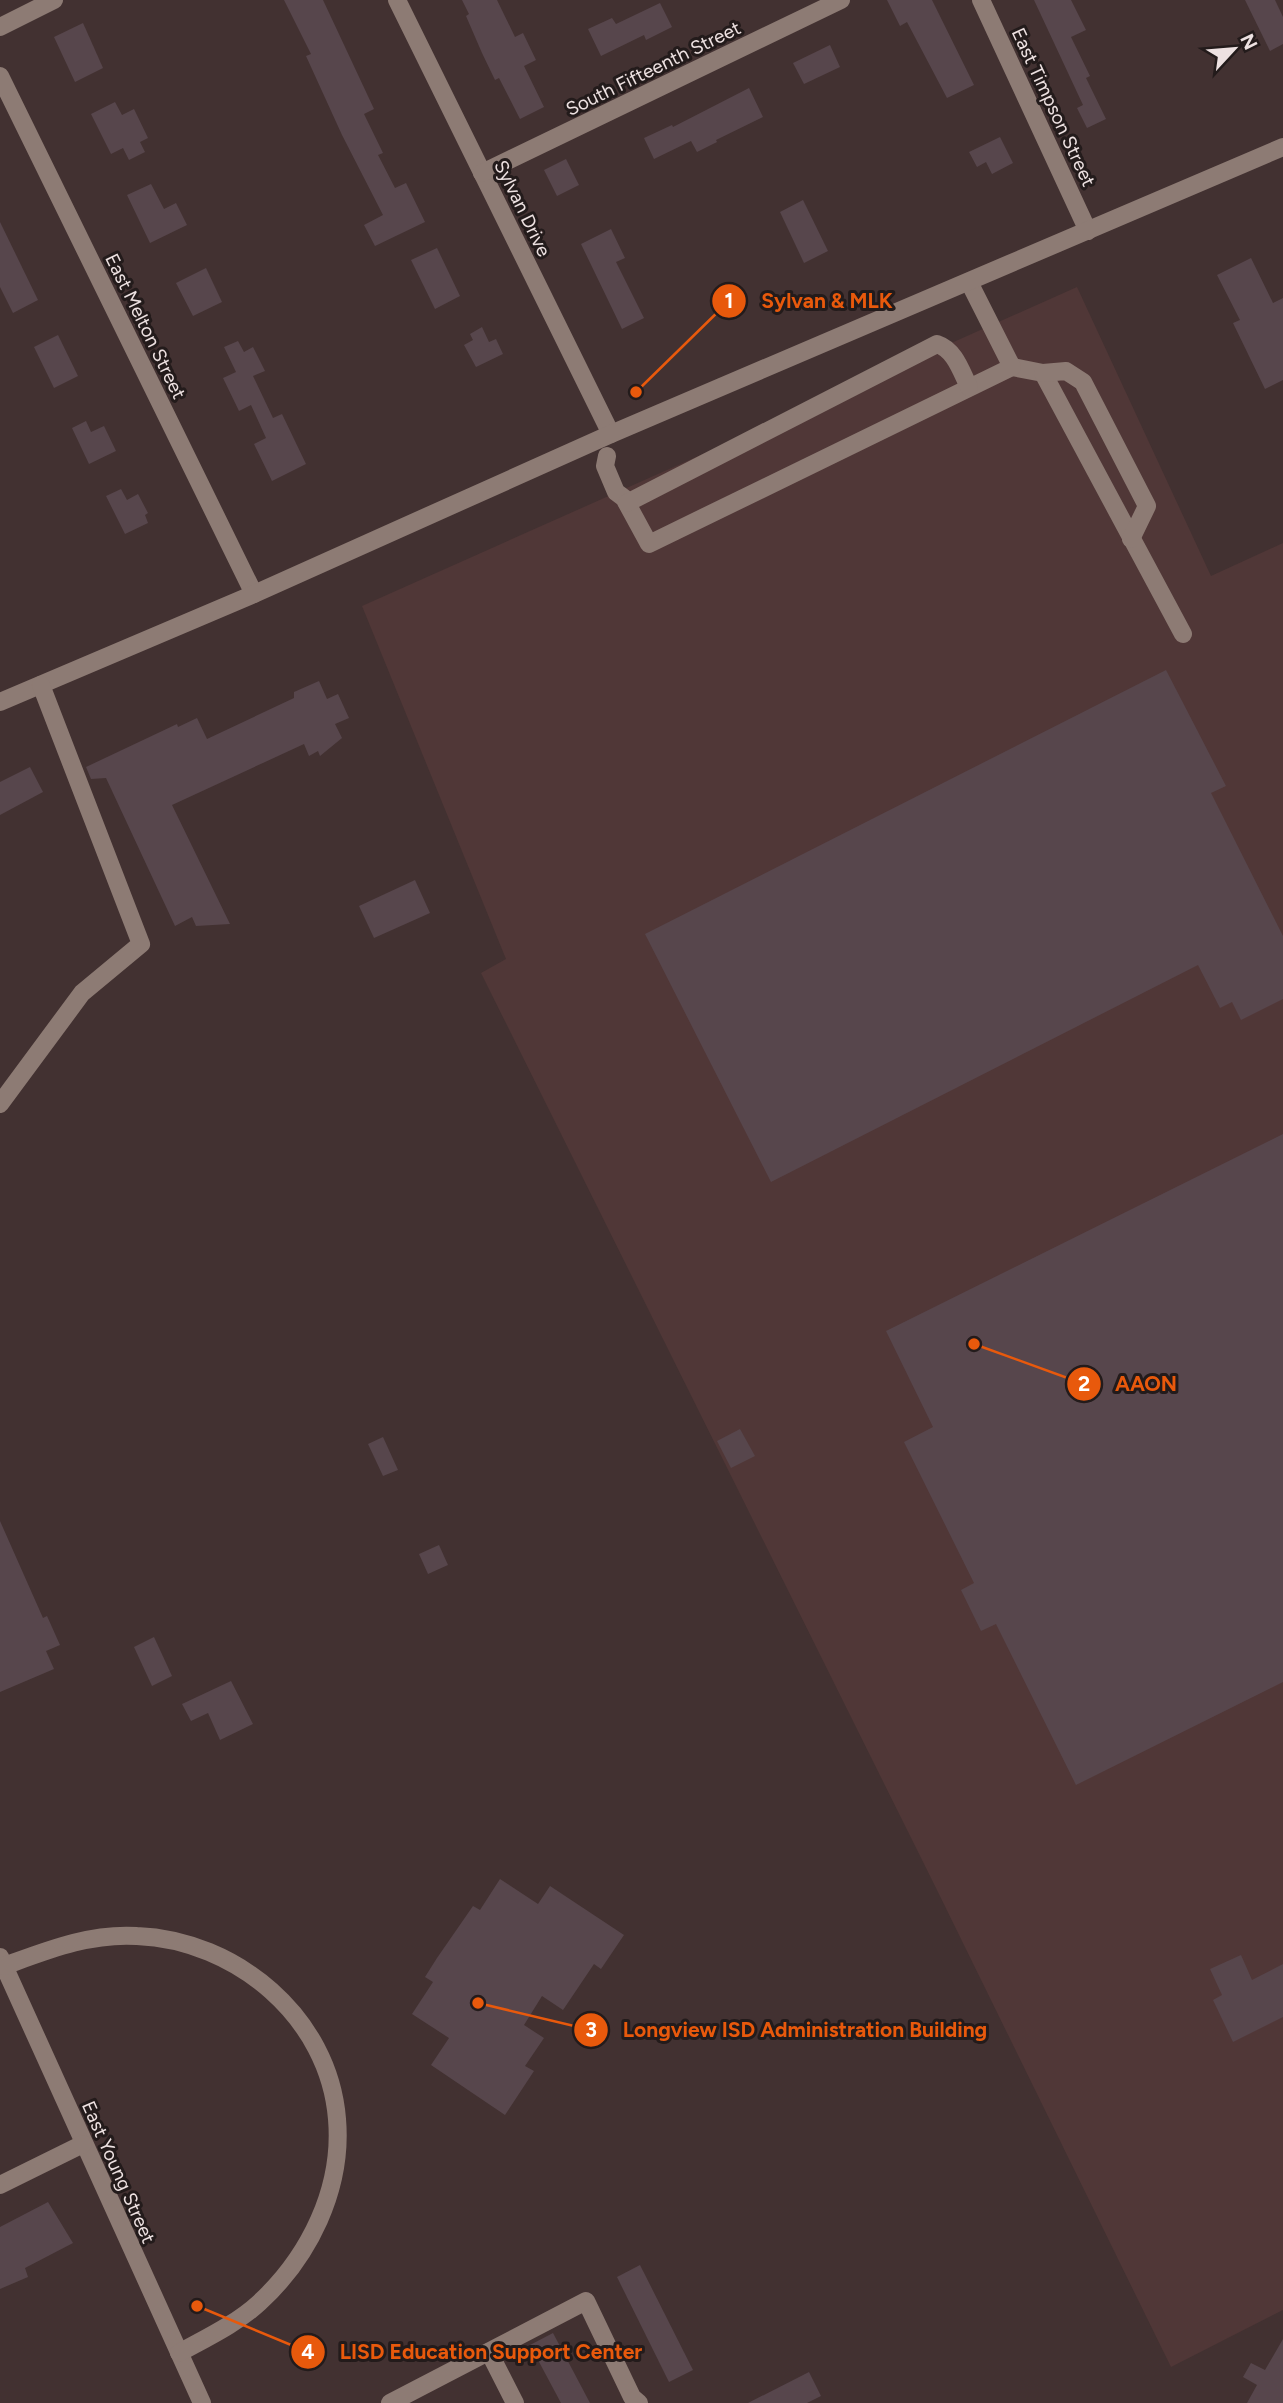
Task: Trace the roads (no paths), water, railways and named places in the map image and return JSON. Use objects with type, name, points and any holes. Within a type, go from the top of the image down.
[{"type":"street","points":[[0,27],[54,0]]},
{"type":"street","name":"Sylvan Drive","points":[[397,0],[482,173],[625,486],[625,500],[649,544],[970,387]]},
{"type":"street","name":"South Fifteenth Street","points":[[482,173],[841,0]]},
{"type":"street","name":"East Timpson Street","points":[[981,0],[1088,231]]},
{"type":"street","name":"East Melton Street","points":[[0,76],[254,593]]},
{"type":"street","points":[[0,702],[606,443],[1283,147]]},
{"type":"street","points":[[969,282],[1012,366]]},
{"type":"street","points":[[625,500],[937,344],[946,347],[953,354],[970,387],[1012,366],[1043,373],[1066,371],[1083,382],[1147,506],[1131,538]]},
{"type":"street","points":[[1043,373],[1183,634]]},
{"type":"street","points":[[0,1104],[82,993],[141,944],[41,685]]},
{"type":"street","points":[[2,1961],[97,1937],[137,1936],[197,1946],[248,1971],[275,1993],[307,2034],[325,2068],[335,2101],[337,2141],[330,2191],[313,2235],[262,2301],[240,2318],[178,2353]]},
{"type":"street","name":"East Young Street","points":[[2,1961],[202,2403]]},
{"type":"street","points":[[0,2185],[83,2144]]},
{"type":"street","points":[[390,2403],[586,2301],[632,2396],[639,2403]]},
{"type":"street","points":[[489,2352],[515,2403]]},
{"type":"place","name":"Sylvan & MLK","points":[[636,392]]},
{"type":"place","name":"AAON","points":[[974,1344]]},
{"type":"place","name":"Longview ISD Administration Building","points":[[478,2003]]},
{"type":"place","name":"LISD Education Support Center","points":[[197,2306]]}]
